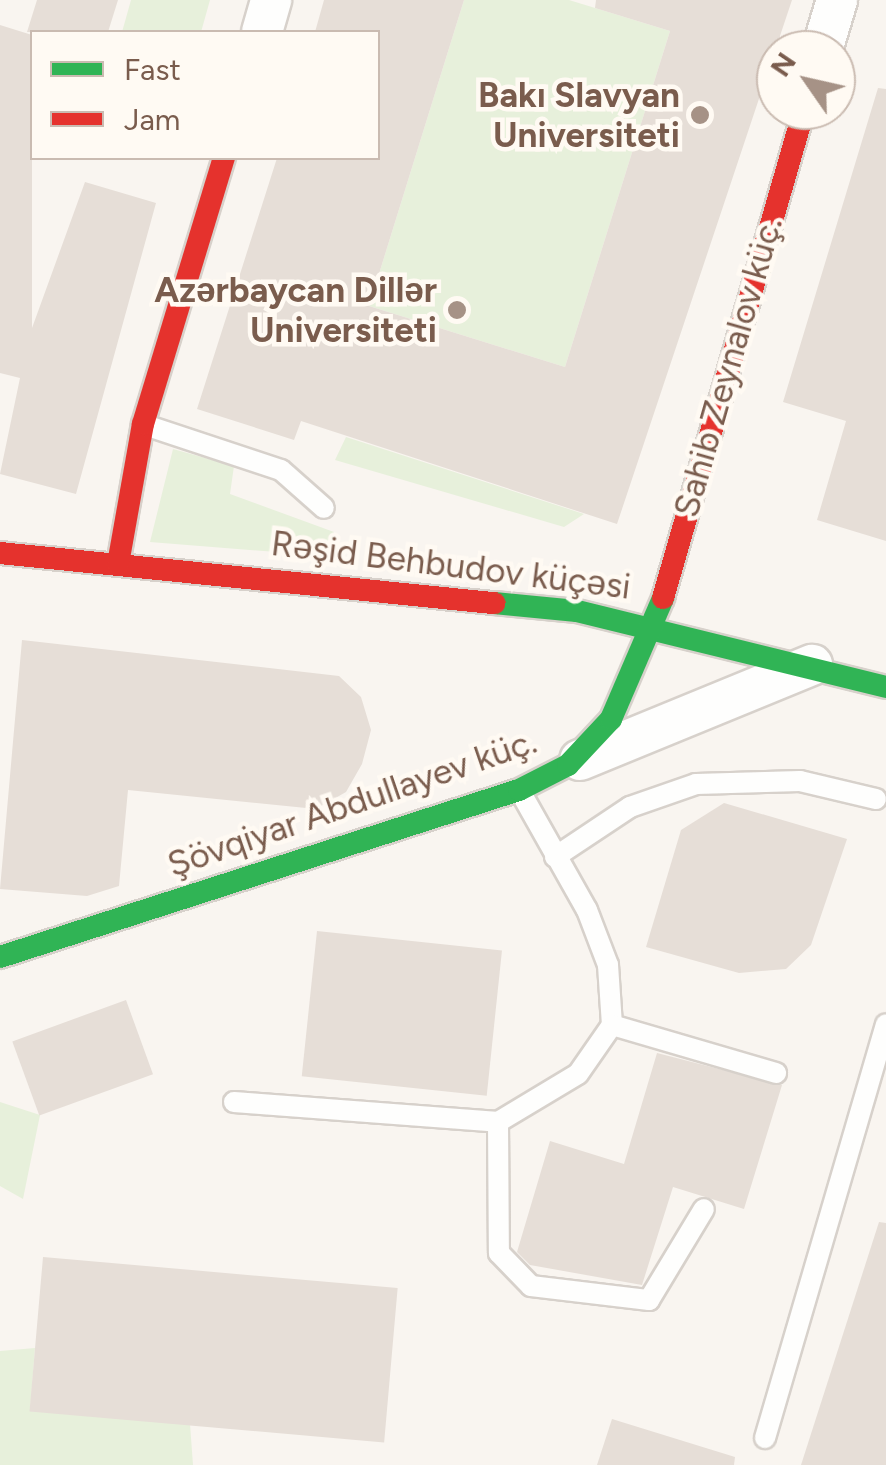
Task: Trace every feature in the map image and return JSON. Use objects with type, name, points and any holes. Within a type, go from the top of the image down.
[{"type":"street","points":[[263,30],[271,0]]},
{"type":"street","points":[[828,30],[837,0]]},
{"type":"street","name":"Sahib Zeynalov küç.","points":[[656,626],[798,130]]},
{"type":"street","points":[[118,564],[143,424],[223,160]]},
{"type":"street","name":"Rəşid Behbudov küçəsi","points":[[0,553],[510,601],[656,626],[886,687]]},
{"type":"street","name":"Şövqiyar Abdullayev küç.","points":[[0,958],[519,790],[568,765],[611,719],[656,626]]},
{"type":"street","points":[[568,765],[812,665]]},
{"type":"lane","points":[[143,424],[281,470],[324,508]]},
{"type":"lane","points":[[556,857],[630,807],[696,784],[800,781],[876,799]]},
{"type":"lane","points":[[234,1102],[498,1122],[578,1074],[612,1025],[608,966],[519,790]]},
{"type":"lane","points":[[765,1438],[879,1074],[886,1024]]},
{"type":"lane","points":[[612,1025],[776,1073]]},
{"type":"lane","points":[[498,1122],[499,1253],[530,1286],[649,1300],[704,1209]]},
{"type":"green space","points":[[131,0],[210,0],[202,30],[123,30]]},
{"type":"green space","points":[[464,0],[569,0],[670,31],[565,367],[369,306]]},
{"type":"green space","points":[[346,437],[584,514],[564,527],[335,460]]},
{"type":"green space","points":[[173,449],[234,466],[230,494],[334,532],[327,556],[150,542]]},
{"type":"green space","points":[[0,1102],[40,1115],[23,1199],[0,1186]]},
{"type":"green space","points":[[35,1348],[30,1411],[190,1424],[193,1465],[0,1465],[0,1351]]},
{"type":"building","points":[[37,0],[118,0],[109,30],[27,32]]},
{"type":"building","name":"Azərbaycan Dillər Universiteti","points":[[324,0],[464,0],[369,306],[565,367],[670,31],[595,8],[596,0],[792,0],[782,30],[756,30],[756,108],[617,524],[301,421],[294,440],[197,409],[276,160],[380,160],[380,30],[316,30]]},
{"type":"building","points":[[0,25],[30,34],[32,328],[85,182],[156,203],[76,494],[0,474],[20,378],[0,373]]},
{"type":"building","points":[[878,88],[886,89],[886,541],[817,520],[846,421],[783,402]]},
{"type":"building","points":[[22,640],[339,676],[361,697],[371,730],[362,764],[346,792],[316,809],[128,790],[119,886],[87,896],[0,889]]},
{"type":"building","points":[[724,803],[847,839],[811,945],[786,969],[739,973],[646,947],[681,830]]},
{"type":"building","points":[[317,931],[502,950],[487,1096],[302,1076]]},
{"type":"building","points":[[126,1000],[153,1074],[39,1116],[12,1041]]},
{"type":"building","points":[[657,1053],[782,1085],[744,1209],[673,1187],[642,1285],[530,1265],[517,1252],[550,1141],[624,1164]]},
{"type":"building","points":[[879,1222],[886,1223],[886,1465],[801,1465]]},
{"type":"building","points":[[43,1257],[398,1288],[384,1442],[29,1411]]},
{"type":"building","points":[[612,1419],[735,1457],[734,1465],[597,1465]]},
{"type":"traffic: fast","points":[[0,957],[519,790],[568,765],[611,719],[663,598]]},
{"type":"traffic: fast","points":[[494,603],[577,611],[886,687]]},
{"type":"traffic: jam","points":[[663,598],[798,130]]},
{"type":"traffic: jam","points":[[118,564],[143,424],[223,160]]},
{"type":"traffic: jam","points":[[0,553],[494,603]]},
{"type":"place","name":"Bakı Slavyan Universiteti","points":[[700,115]]},
{"type":"place","name":"Azərbaycan Dillər Universiteti","points":[[457,310]]}]
